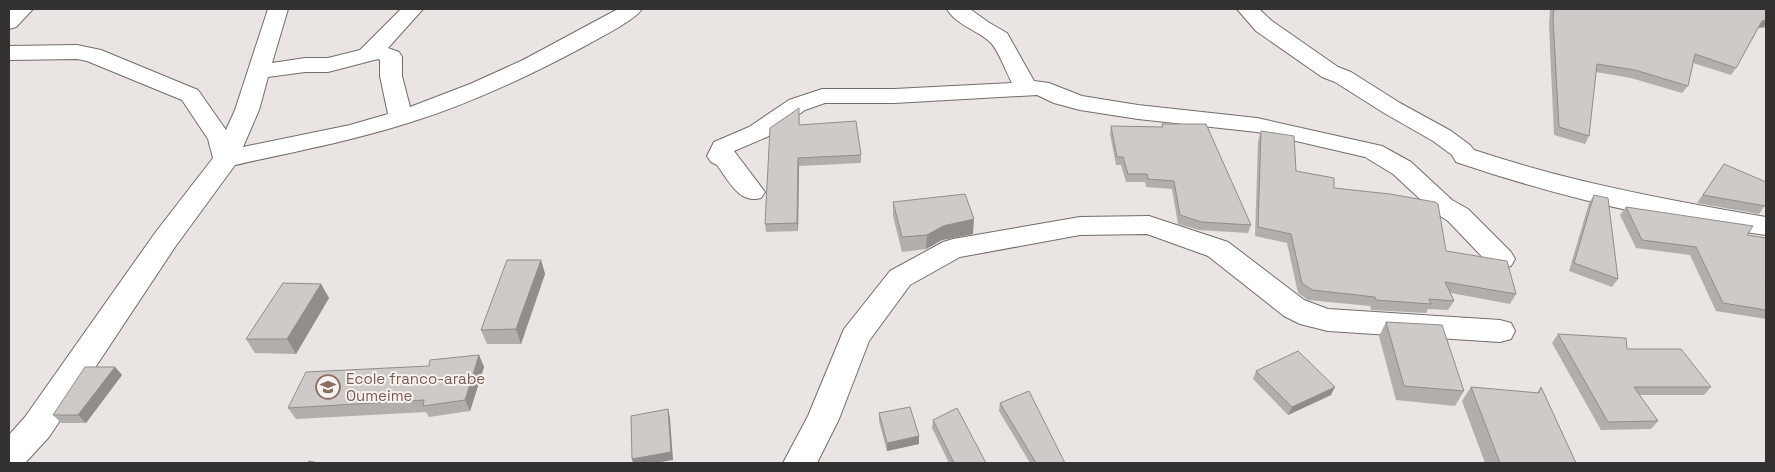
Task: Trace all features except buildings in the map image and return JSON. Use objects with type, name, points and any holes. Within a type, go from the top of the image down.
[{"type":"street","points":[[9,23],[23,9]]},
{"type":"street","points":[[9,458],[37,427],[165,240],[226,159],[247,110],[278,9]]},
{"type":"street","points":[[367,56],[382,43],[398,22],[413,9]]},
{"type":"street","points":[[226,159],[361,128],[424,110],[499,79],[592,34],[632,9]]},
{"type":"street","points":[[957,9],[980,27],[999,38],[1027,89]]},
{"type":"street","points":[[1247,9],[1264,26],[1330,72],[1343,77],[1442,136],[1461,150],[1465,156],[1568,189],[1688,214],[1766,226]]},
{"type":"street","points":[[9,53],[77,52],[93,55],[190,95],[220,139],[226,159]]},
{"type":"street","points":[[258,72],[305,65],[328,64],[380,52],[391,57],[391,76],[400,117]]},
{"type":"street","points":[[9,63],[41,53]]},
{"type":"street","points":[[752,192],[730,164],[720,156],[723,147],[758,132],[797,105],[806,101],[822,96],[894,96],[1041,88],[1062,98],[1080,103],[1128,111],[1257,125],[1373,151],[1402,168],[1422,184],[1443,206],[1458,215],[1501,259]]},
{"type":"street","points":[[800,463],[823,419],[855,336],[900,278],[953,249],[1080,226],[1150,225],[1218,249],[1294,308],[1311,316],[1328,320],[1500,331]]},
{"type":"place","name":"Ecole franco-arabe Oumeime","points":[[328,387]]}]
